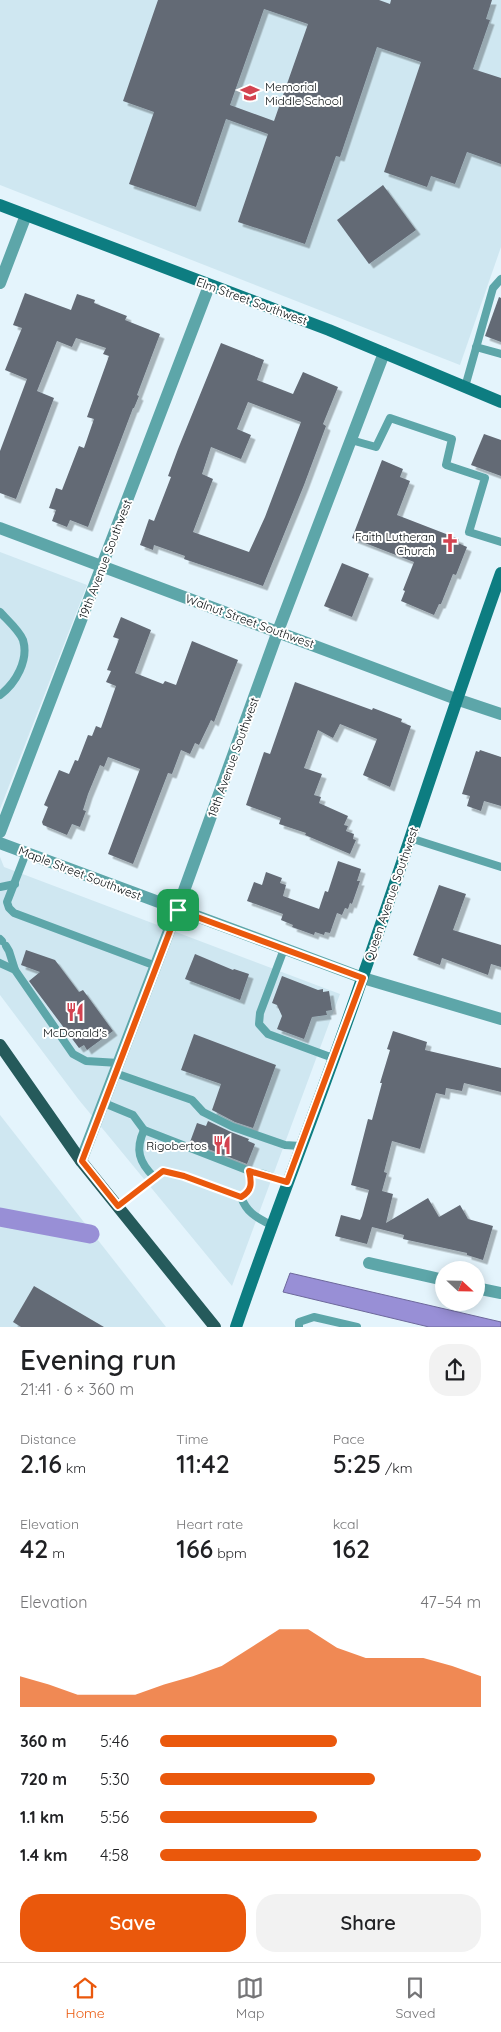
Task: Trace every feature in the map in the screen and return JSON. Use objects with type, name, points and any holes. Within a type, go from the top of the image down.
[{"type":"main road","name":"Elm Street Southwest","points":[[0,205],[328,330],[501,402]]},
{"type":"main road","name":"Queen Avenue Southwest","points":[[236,1327],[271,1225],[363,978],[456,699],[501,573]]},
{"type":"main road","points":[[0,1045],[82,1161],[215,1327]]},
{"type":"street","points":[[0,283],[26,215]]},
{"type":"street","name":"19th Avenue Southwest","points":[[0,832],[209,286]]},
{"type":"street","name":"18th Avenue Southwest","points":[[82,1161],[178,910],[278,631],[384,353]]},
{"type":"street","name":"Walnut Street Southwest","points":[[0,528],[456,699],[501,714]]},
{"type":"street","name":"Maple Street Southwest","points":[[0,843],[363,978],[501,1019]]},
{"type":"street","points":[[369,1263],[435,1278]]},
{"type":"street","points":[[485,1290],[501,1293]]},
{"type":"lane","points":[[465,387],[493,288],[501,279]]},
{"type":"lane","points":[[476,347],[501,354]]},
{"type":"lane","points":[[351,440],[376,448],[390,418],[452,439],[446,465],[485,478],[468,532],[501,542]]},
{"type":"lane","points":[[0,612],[22,639],[24,657],[19,672],[10,687],[0,695]]},
{"type":"lane","points":[[410,838],[501,868]]},
{"type":"lane","points":[[26,853],[7,902],[9,908],[14,913],[156,966]]},
{"type":"lane","points":[[0,887],[14,884]]},
{"type":"lane","points":[[2,942],[9,951],[15,970],[73,1054],[86,1061],[117,1068],[192,1100],[203,1112],[233,1127],[285,1144],[300,1146]]},
{"type":"lane","points":[[284,949],[260,1013],[259,1024],[268,1034],[333,1058]]},
{"type":"lane","points":[[0,963],[15,970]]},
{"type":"lane","points":[[104,1103],[133,1115],[144,1130],[249,1171],[287,1182]]},
{"type":"lane","points":[[144,1130],[139,1141],[140,1155],[144,1166],[154,1177]]},
{"type":"lane","points":[[118,1206],[163,1171],[173,1172],[241,1197],[245,1208],[252,1215],[271,1225]]},
{"type":"lane","points":[[241,1197],[248,1193],[252,1182],[249,1171]]},
{"type":"lane","points":[[299,1327],[300,1322],[314,1317],[356,1327]]},
{"type":"shaded area","name":"Memorial Middle School","points":[[0,0],[501,0],[501,247],[460,365],[0,185]]},
{"type":"shaded area","points":[[0,552],[87,585],[0,809]]},
{"type":"shaded area","points":[[0,857],[4,867],[340,994],[232,1286],[79,1100],[0,995]]},
{"type":"shaded area","points":[[0,1115],[166,1327],[0,1327]]},
{"type":"shaded area","points":[[290,1273],[435,1307],[435,1311],[454,1311],[501,1322],[501,1327],[429,1327],[283,1292]]},
{"type":"building","points":[[158,0],[379,0],[390,4],[391,0],[492,0],[486,19],[490,20],[473,69],[501,78],[501,164],[467,152],[455,184],[431,176],[427,187],[384,172],[421,62],[377,47],[340,157],[336,156],[305,244],[238,222],[268,134],[226,119],[196,207],[129,184],[154,112],[123,101]],"holes":[[[264,9],[308,24],[274,121],[230,105]]]},
{"type":"building","points":[[383,185],[416,230],[369,264],[337,220]]},
{"type":"building","points":[[25,293],[71,310],[77,294],[95,300],[94,303],[127,316],[125,320],[160,334],[137,395],[139,396],[88,527],[70,520],[67,527],[52,521],[56,510],[49,508],[56,488],[62,490],[79,446],[84,448],[94,419],[87,417],[109,356],[103,354],[106,348],[76,338],[72,347],[57,341],[37,391],[54,398],[16,499],[0,493],[0,451],[27,379],[5,370],[22,328],[13,325]]},
{"type":"building","points":[[499,297],[501,298],[501,342],[485,336]]},
{"type":"building","points":[[221,343],[264,360],[257,380],[293,394],[303,372],[338,387],[323,424],[326,426],[304,485],[263,586],[184,559],[185,556],[154,545],[153,550],[140,545],[149,519],[154,521],[171,477],[168,476]],"holes":[[[248,402],[301,422],[265,517],[249,552],[193,532],[213,479],[202,474],[211,447],[241,459],[251,435],[237,429]]]},
{"type":"building","points":[[484,434],[501,440],[501,476],[471,465]]},
{"type":"building","points":[[382,460],[403,469],[400,477],[410,481],[397,515],[459,539],[458,543],[467,547],[456,575],[453,574],[441,604],[439,604],[434,615],[401,601],[405,591],[403,590],[414,562],[352,538]]},
{"type":"building","points":[[342,563],[369,574],[352,617],[324,606]]},
{"type":"building","points":[[121,617],[151,630],[135,673],[163,684],[165,681],[176,685],[192,641],[238,660],[214,722],[211,720],[199,745],[195,743],[190,754],[181,750],[172,774],[168,773],[133,864],[108,854],[140,769],[108,757],[104,767],[100,765],[88,794],[83,810],[86,811],[80,827],[72,824],[67,835],[43,825],[42,822],[48,807],[44,805],[59,770],[69,774],[75,760],[78,761],[88,735],[92,736],[96,726],[101,728],[116,686],[106,682],[111,671],[107,670],[119,639],[113,637]]},
{"type":"building","points":[[295,682],[402,719],[401,722],[411,726],[390,787],[363,775],[377,739],[340,724],[333,738],[318,730],[304,768],[322,774],[314,795],[321,797],[319,803],[348,816],[344,825],[348,826],[346,831],[354,834],[353,839],[356,840],[350,854],[305,835],[306,833],[279,824],[281,818],[246,805],[264,752],[270,754]]},
{"type":"building","points":[[480,750],[501,757],[501,806],[484,801],[481,811],[467,806],[470,796],[462,794],[476,751],[479,752]]},
{"type":"building","points":[[338,861],[361,869],[357,881],[360,881],[352,904],[350,903],[348,909],[345,908],[342,915],[337,913],[330,933],[325,932],[324,935],[315,932],[314,935],[292,927],[293,925],[281,920],[283,914],[247,901],[254,882],[262,885],[266,872],[282,878],[280,883],[286,885],[283,896],[319,909],[325,891],[328,892]]},
{"type":"building","points":[[439,885],[466,894],[453,930],[501,945],[501,967],[491,964],[488,975],[442,958],[440,965],[413,955]]},
{"type":"building","name":"McDonald's","points":[[26,950],[55,960],[79,992],[83,990],[113,1031],[87,1050],[84,1045],[79,1048],[29,981],[40,972],[21,965]]},
{"type":"building","points":[[195,954],[233,970],[249,974],[240,1000],[185,979]]},
{"type":"building","points":[[282,976],[318,990],[323,989],[323,992],[329,991],[332,1010],[326,1011],[327,1015],[312,1017],[304,1039],[277,1029],[282,1016],[277,1005],[272,1003]]},
{"type":"building","points":[[393,1031],[427,1042],[425,1050],[501,1068],[501,1092],[464,1083],[462,1091],[446,1088],[445,1095],[436,1093],[420,1149],[392,1141],[384,1172],[387,1173],[382,1191],[393,1194],[386,1223],[428,1198],[439,1217],[460,1205],[468,1219],[493,1226],[483,1260],[467,1255],[467,1253],[403,1239],[404,1235],[372,1227],[367,1244],[335,1236],[341,1215],[360,1220],[362,1216],[369,1190],[351,1185],[368,1119],[372,1120],[390,1050],[387,1049]]},
{"type":"building","points":[[194,1034],[276,1065],[253,1128],[235,1122],[212,1110],[221,1084],[181,1070]]},
{"type":"building","name":"Rigobertos","points":[[208,1121],[249,1139],[248,1141],[255,1144],[247,1164],[190,1142],[197,1123],[206,1126]]},
{"type":"building","points":[[34,1286],[104,1327],[21,1327],[13,1322]]},
{"type":"waterway","points":[[0,1217],[90,1234]]},
{"type":"place","name":"Memorial Middle School","points":[[250,93]]},
{"type":"place","name":"Faith Lutheran Church","points":[[450,543]]},
{"type":"place","name":"McDonald's","points":[[75,1012]]},
{"type":"place","name":"Rigobertos","points":[[222,1145]]},
{"type":"route","points":[[178,910],[363,978],[287,1182],[249,1171],[252,1182],[248,1193],[241,1197],[173,1172],[163,1171],[118,1206],[82,1161],[178,910]]}]
